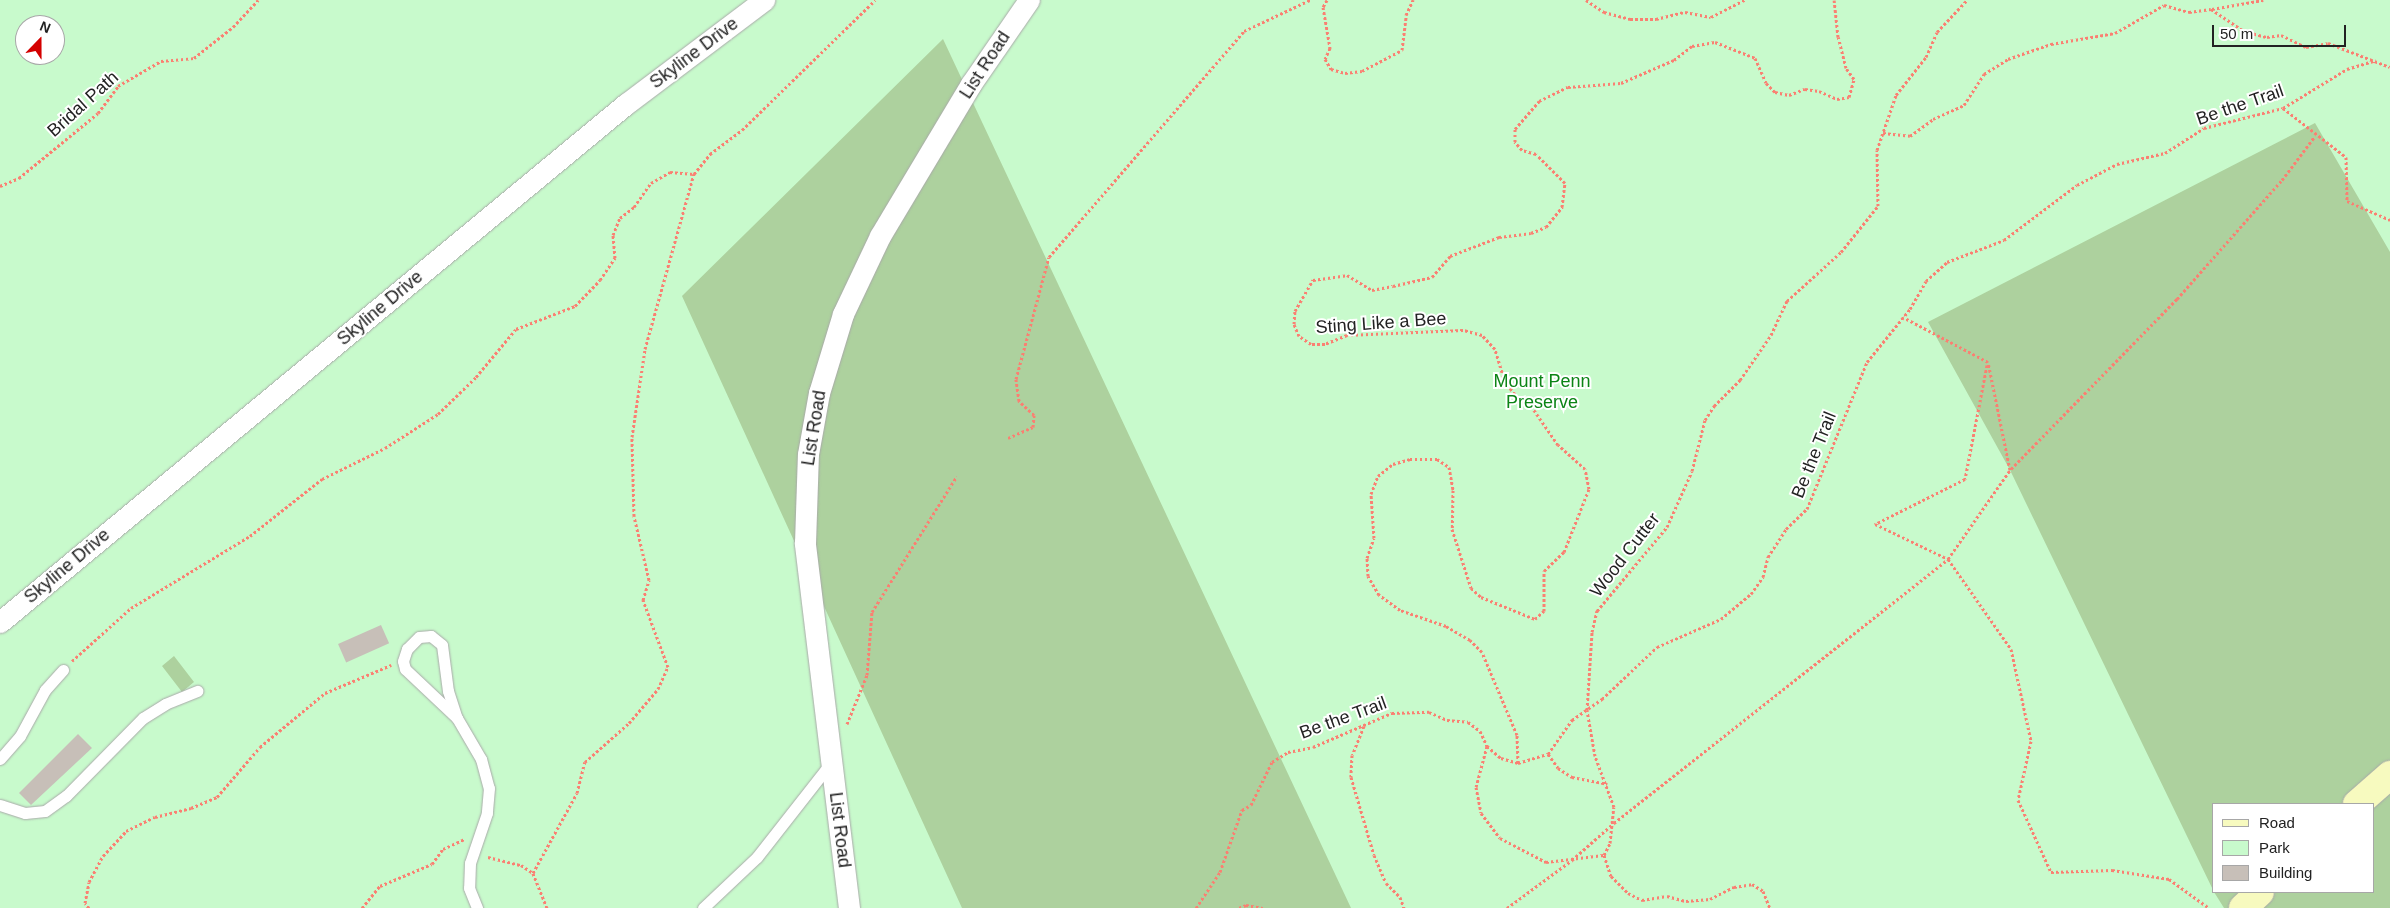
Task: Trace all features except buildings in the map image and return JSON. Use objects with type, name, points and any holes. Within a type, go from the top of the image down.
[{"type":"street","name":"Skyline Drive","points":[[0,622],[626,104],[764,0]]},
{"type":"street","name":"List Road","points":[[849,908],[805,543],[808,454],[819,393],[843,314],[880,236],[971,84],[1029,0]]},
{"type":"street","points":[[2358,803],[2390,774]]},
{"type":"street","points":[[2243,908],[2259,893]]},
{"type":"lane","points":[[457,718],[406,669],[403,660],[412,642],[419,637],[437,638],[442,645],[448,691],[457,718],[481,759],[489,788],[487,813],[470,863],[470,888],[477,908]]},
{"type":"lane","points":[[0,759],[20,736],[45,690],[63,670]]},
{"type":"lane","points":[[0,805],[25,813],[45,811],[73,790],[143,718],[165,704],[198,691]]},
{"type":"lane","points":[[703,908],[758,857],[831,762]]},
{"type":"path","name":"Bridal Path","points":[[0,186],[19,178],[98,113],[118,86],[161,61],[194,58],[233,27],[258,0]]},
{"type":"path","points":[[533,873],[577,794],[586,762],[629,723],[658,689],[668,667],[643,600],[648,580],[634,516],[632,437],[645,349],[694,174],[710,154],[742,130],[875,0]]},
{"type":"path","points":[[1008,438],[1033,427],[1034,415],[1019,402],[1016,378],[1050,257],[1244,31],[1310,0]]},
{"type":"path","points":[[1327,0],[1323,7],[1330,48],[1325,59],[1331,69],[1345,73],[1362,71],[1402,50],[1406,15],[1413,0]]},
{"type":"path","points":[[1586,0],[1604,12],[1630,19],[1656,19],[1685,12],[1711,17],[1745,0]]},
{"type":"path","name":"Sting Like a Bee","points":[[1518,763],[1517,735],[1482,652],[1470,640],[1446,626],[1400,610],[1379,595],[1368,576],[1367,558],[1374,538],[1371,494],[1378,476],[1392,464],[1410,459],[1437,459],[1449,466],[1453,490],[1452,529],[1471,588],[1481,597],[1535,619],[1544,611],[1544,571],[1564,552],[1589,489],[1585,469],[1558,445],[1532,408],[1518,398],[1505,382],[1495,349],[1482,335],[1463,330],[1357,335],[1325,344],[1312,344],[1299,336],[1294,324],[1299,302],[1313,280],[1347,275],[1372,290],[1394,286],[1432,276],[1450,256],[1499,237],[1531,233],[1546,227],[1562,207],[1565,183],[1536,154],[1522,150],[1515,142],[1515,129],[1538,101],[1568,87],[1621,83],[1674,60],[1692,46],[1715,42],[1755,58],[1766,83],[1775,92],[1789,95],[1805,89],[1819,91],[1837,99],[1849,97],[1854,79],[1846,68],[1838,37],[1834,0]]},
{"type":"path","name":"Wood Cutter","points":[[1604,855],[1610,843],[1614,823],[1608,784],[1595,756],[1587,710],[1592,632],[1597,611],[1667,527],[1692,471],[1704,420],[1714,406],[1740,380],[1771,335],[1787,301],[1841,252],[1878,206],[1877,150],[1896,95],[1926,57],[1937,32],[1967,0]]},
{"type":"path","points":[[1883,133],[1910,136],[1933,120],[1964,105],[1984,74],[2008,59],[2051,44],[2115,33],[2164,5],[2189,12],[2211,10],[2263,0]]},
{"type":"path","points":[[2211,10],[2244,31],[2267,36],[2281,36],[2306,46],[2328,43],[2390,67]]},
{"type":"path","name":"Be the Trail","points":[[1548,754],[1572,720],[1587,710],[1657,647],[1721,618],[1751,594],[1764,576],[1768,558],[1786,529],[1807,509],[1867,362],[1903,317],[1926,281],[1948,262],[2004,240],[2076,185],[2117,164],[2165,153],[2204,128],[2284,108],[2347,69],[2376,60]]},
{"type":"path","points":[[2284,108],[2315,136],[2346,157],[2348,201],[2390,220]]},
{"type":"path","points":[[1507,908],[1572,860],[1614,823],[1948,559],[2010,470],[2177,299],[2282,180],[2315,136]]},
{"type":"path","points":[[63,670],[131,608],[250,536],[322,479],[385,448],[438,414],[476,377],[516,329],[574,306],[600,280],[615,258],[613,235],[620,218],[634,207],[651,183],[670,172],[694,174]]},
{"type":"path","points":[[1903,317],[1988,362]]},
{"type":"path","points":[[1988,362],[2010,470]]},
{"type":"path","points":[[1988,362],[1965,479],[1875,524],[1948,559],[2011,649],[2031,741],[2018,800],[2051,872],[2112,870],[2169,879],[2209,908]]},
{"type":"path","points":[[846,727],[867,675],[872,612],[957,476]]},
{"type":"path","points":[[89,908],[85,903],[89,882],[103,856],[126,831],[155,817],[191,808],[217,797],[260,747],[326,693],[403,660]]},
{"type":"path","name":"Be the Trail","points":[[1196,908],[1220,872],[1242,810],[1251,805],[1272,762],[1288,752],[1313,747],[1392,712],[1429,712],[1447,720],[1468,722],[1480,731],[1487,746],[1501,758],[1518,763]]},
{"type":"path","points":[[1364,726],[1352,755],[1351,777],[1374,855],[1386,883],[1400,897],[1404,908]]},
{"type":"path","points":[[1487,746],[1476,787],[1482,813],[1500,838],[1522,852],[1546,862],[1604,855],[1611,876],[1628,893],[1642,900],[1666,896],[1686,901],[1710,899],[1734,887],[1752,884],[1763,891],[1770,908]]},
{"type":"path","points":[[1518,763],[1548,754],[1558,768],[1572,777],[1608,784]]},
{"type":"path","points":[[362,908],[380,886],[432,864],[443,849],[461,839],[477,841],[485,845],[488,858],[521,865],[533,873],[547,908]]},
{"type":"path","points":[[1239,908],[1263,908]]},
{"type":"green space","name":"Mount Penn Preserve","points":[[0,0],[2390,0],[2390,908],[0,908]]},
{"type":"green space","name":"Mount Penn Preserve","points":[[0,0],[2390,0],[2390,252],[2315,123],[1928,322],[2010,470],[2212,888],[2212,893],[2215,893],[2224,908],[1351,908],[943,39],[682,296],[962,908],[0,908]],"holes":[[[174,656],[194,682],[182,692],[162,666]]]}]
